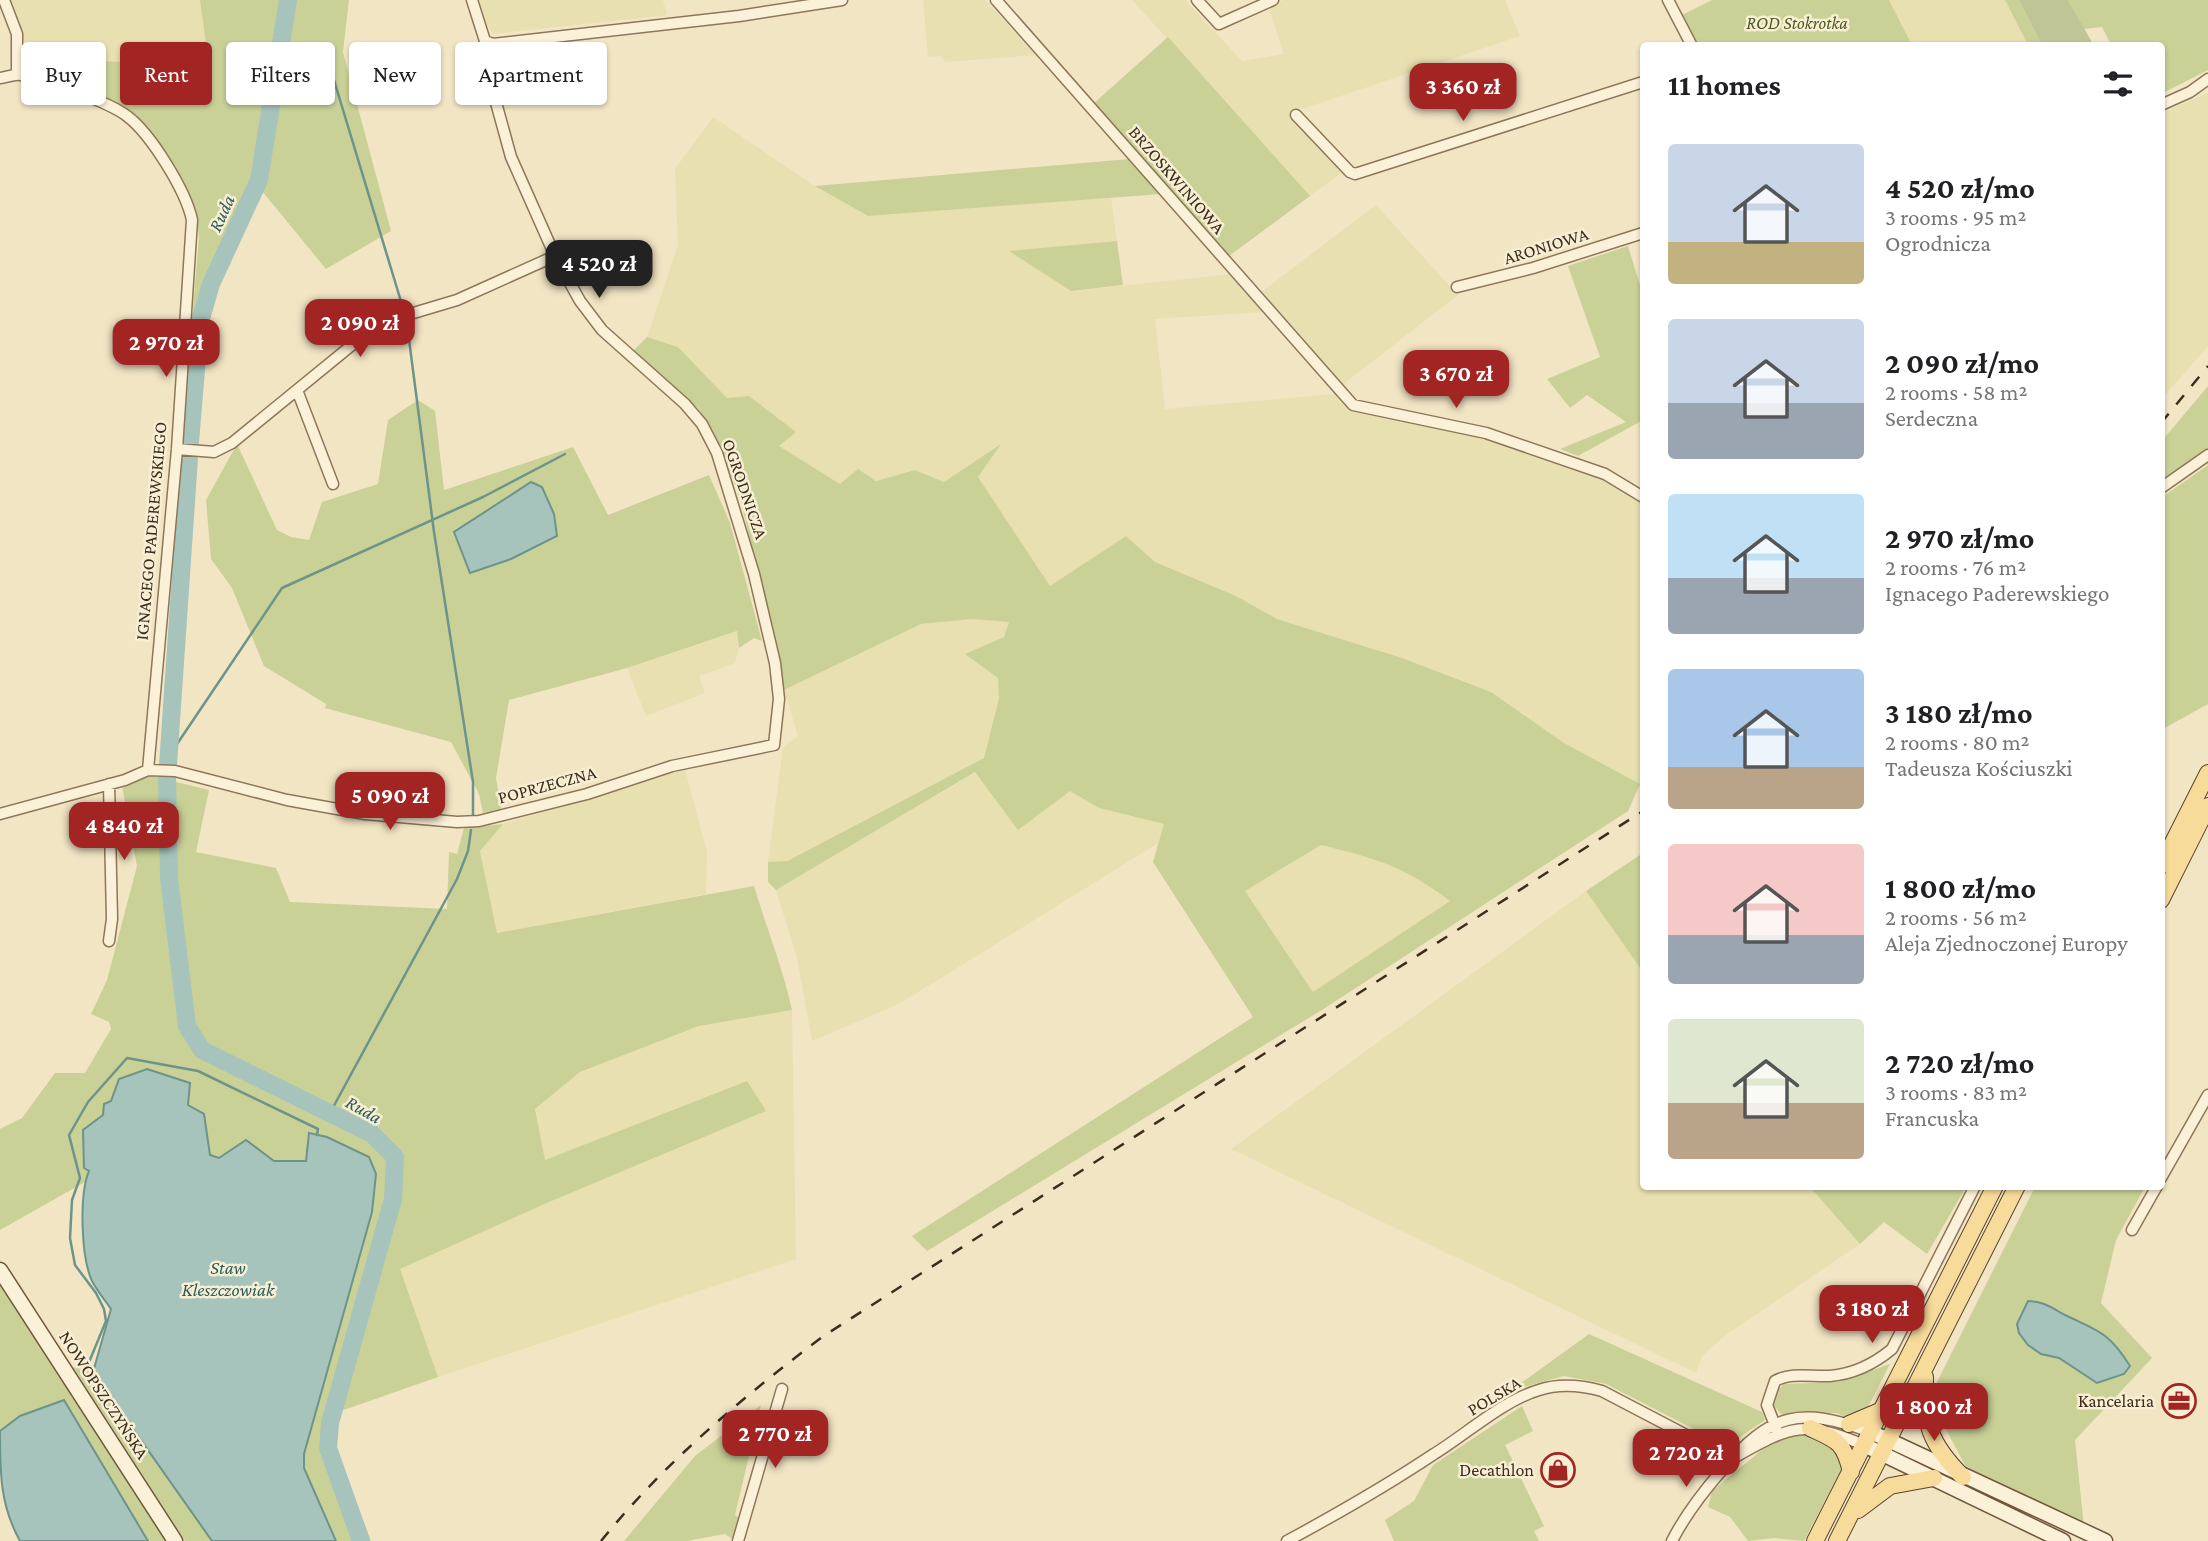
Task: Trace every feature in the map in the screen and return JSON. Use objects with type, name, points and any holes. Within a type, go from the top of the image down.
[{"type":"main road","points":[[2165,858],[2208,773]]},
{"type":"main road","points":[[2165,892],[2208,806]]},
{"type":"main road","points":[[1815,1541],[1993,1190]]},
{"type":"main road","points":[[1837,1541],[2015,1190]]},
{"type":"main road","name":"NOWOPSZCZYŃSKA","points":[[0,1270],[175,1541]]},
{"type":"main road","points":[[1925,1370],[1924,1396],[1928,1431],[1950,1464],[1963,1477]]},
{"type":"main road","points":[[1849,1424],[1882,1410]]},
{"type":"main road","points":[[1810,1428],[1837,1441],[1845,1449],[1850,1472]]},
{"type":"main road","points":[[1867,1439],[1963,1477],[2105,1541]]},
{"type":"main road","points":[[1885,1447],[1934,1478],[2063,1541]]},
{"type":"main road","points":[[1849,1519],[1890,1486],[1934,1478]]},
{"type":"street","points":[[0,79],[17,75],[17,34],[4,0]]},
{"type":"street","name":"OGRODNICZA","points":[[472,0],[485,41],[492,88],[511,157],[555,256],[580,301],[602,330],[702,424],[733,496],[775,663],[779,699],[774,745]]},
{"type":"street","points":[[485,41],[493,44],[739,16],[842,0]]},
{"type":"street","name":"BRZOSKWINIOWA","points":[[996,0],[1353,405],[1486,433],[1605,474],[1640,494]]},
{"type":"street","points":[[1196,0],[1219,24],[1273,0]]},
{"type":"street","points":[[1668,0],[1690,42]]},
{"type":"street","name":"IGNACEGO PADEREWSKIEGO","points":[[17,75],[127,116],[142,130],[189,205],[192,220],[177,449],[148,769]]},
{"type":"street","points":[[2165,103],[2190,92],[2208,79]]},
{"type":"street","points":[[1296,115],[1350,172],[1355,174],[1640,83]]},
{"type":"street","name":"ARONIOWA","points":[[1457,287],[1534,268],[1640,234]]},
{"type":"street","points":[[177,449],[214,452],[232,443],[352,345],[400,317],[457,300],[555,256]]},
{"type":"street","points":[[297,390],[333,484]]},
{"type":"street","points":[[2165,485],[2208,455]]},
{"type":"street","name":"POPRZECZNA","points":[[0,814],[109,784],[148,769],[175,771],[287,800],[365,814],[457,822],[507,815],[672,766],[774,745]]},
{"type":"street","points":[[109,784],[109,941]]},
{"type":"street","points":[[2165,1171],[2208,1095]]},
{"type":"street","points":[[1776,1428],[1766,1405],[1774,1381],[1784,1376],[1832,1376],[1850,1372],[1880,1359],[1892,1349],[1973,1190]]},
{"type":"street","points":[[2132,1230],[2155,1190]]},
{"type":"street","name":"POLSKA","points":[[1287,1541],[1358,1502],[1520,1398],[1559,1385],[1582,1386],[1602,1391],[1732,1459]]},
{"type":"street","points":[[738,1541],[782,1389]]},
{"type":"street","points":[[1672,1541],[1690,1509],[1732,1459],[1776,1428],[1809,1418],[1849,1424],[1867,1439]]},
{"type":"street","points":[[1776,1428],[1810,1428],[1867,1439]]},
{"type":"shaded area","points":[[6,0],[200,0],[206,42],[120,42],[120,62],[106,61],[106,42],[24,42],[21,29]]},
{"type":"shaded area","points":[[479,0],[663,0],[667,15],[493,34],[485,22]]},
{"type":"shaded area","points":[[923,0],[985,0],[1036,55],[945,62],[941,56],[928,57]]},
{"type":"shaded area","points":[[1132,0],[1185,0],[1242,61],[1284,54],[1268,6],[1283,0],[1505,0],[1520,36],[1293,112],[1345,170],[1310,196]]},
{"type":"shaded area","points":[[1889,0],[2005,0],[2026,42],[1910,42]]},
{"type":"shaded area","points":[[2208,93],[2208,346],[2165,395],[2165,111]]},
{"type":"shaded area","points":[[713,117],[815,186],[868,216],[1111,198],[1117,241],[1010,251],[1072,291],[1232,274],[1264,312],[1155,319],[1165,409],[1334,394],[1348,411],[1479,436],[1566,463],[1578,456],[1640,503],[1640,784],[1564,743],[1491,692],[1402,658],[1277,619],[1236,596],[1155,562],[1126,536],[1050,586],[978,477],[999,446],[944,482],[915,470],[888,479],[840,484],[779,446],[795,432],[749,396],[727,398],[678,347],[647,337],[678,245],[675,169]]},
{"type":"shaded area","points":[[1376,205],[1458,295],[1341,386],[1260,293]]},
{"type":"shaded area","points":[[972,619],[1010,621],[1004,637],[999,698],[984,758],[786,861],[768,862],[783,747],[798,736],[784,690],[921,624]]},
{"type":"shaded area","points":[[738,631],[739,648],[735,663],[699,676],[705,693],[646,716],[627,668]]},
{"type":"shaded area","points":[[685,769],[707,852],[706,894],[497,933],[480,850],[503,824]]},
{"type":"shaded area","points":[[976,772],[1070,791],[1099,808],[1164,824],[1160,842],[899,1004],[812,1041],[797,958],[776,890]]},
{"type":"shaded area","points":[[1321,845],[1390,862],[1419,877],[1450,901],[1313,992],[1245,891]]},
{"type":"shaded area","points":[[1586,891],[1640,968],[1640,1190],[1813,1190],[1860,1244],[1726,1335],[1702,1356],[1696,1373],[1231,1149]]},
{"type":"shaded area","points":[[792,1010],[796,1259],[438,1377],[399,1269],[549,1202],[747,1081],[545,1160],[535,1109],[580,1072],[700,1026]]},
{"type":"green space","points":[[200,0],[349,0],[343,52],[349,74],[349,105],[357,105],[391,231],[326,269],[262,191],[211,302],[181,444],[199,238],[197,218],[137,115],[106,100],[106,61],[120,62],[120,105],[212,105],[212,42],[206,42]]},
{"type":"green space","name":"ROD Stokrotka","points":[[1712,0],[1889,0],[1910,42],[1697,42],[1682,15]]},
{"type":"green space","points":[[2005,0],[2019,0],[2040,42],[2026,42]]},
{"type":"green space","points":[[2019,0],[2068,0],[2092,42],[2040,42]]},
{"type":"green space","points":[[2068,0],[2208,0],[2208,70],[2165,92],[2165,42],[2110,42],[2102,27],[2084,29]]},
{"type":"green space","points":[[1168,37],[1310,196],[1229,256],[1093,104]]},
{"type":"green space","points":[[1129,159],[1161,194],[868,216],[815,186]]},
{"type":"green space","points":[[1117,241],[1123,285],[1071,291],[1009,251]]},
{"type":"green space","points":[[1628,246],[1640,285],[1640,422],[1578,456],[1560,449],[1626,422],[1587,395],[1570,408],[1547,379],[1600,357],[1568,266]]},
{"type":"green space","points":[[647,337],[678,347],[727,398],[749,396],[796,432],[779,446],[840,484],[858,469],[876,481],[915,470],[944,482],[1001,444],[978,477],[1050,586],[1126,536],[1155,562],[1236,596],[1277,619],[1402,658],[1491,692],[1564,743],[1640,784],[1628,811],[1325,1008],[927,1251],[912,1236],[1253,1017],[1153,862],[1164,824],[1099,808],[1070,791],[1018,830],[975,772],[776,890],[768,882],[768,862],[787,861],[984,758],[999,698],[998,678],[965,654],[1004,637],[1009,622],[972,619],[921,624],[784,690],[741,501],[713,431],[698,408],[633,351]],"holes":[[[1321,845],[1374,859],[1403,871],[1450,901],[1313,992],[1245,891]]]},
{"type":"green space","points":[[2208,386],[2208,449],[2165,478],[2165,437]]},
{"type":"green space","points":[[418,400],[435,411],[444,490],[573,447],[608,515],[709,475],[730,523],[762,641],[754,638],[739,648],[737,631],[627,668],[509,700],[496,778],[501,809],[483,813],[479,794],[451,742],[325,708],[326,704],[264,666],[232,588],[211,559],[206,500],[237,444],[277,530],[291,537],[309,540],[322,502],[378,484],[388,420]]},
{"type":"green space","points":[[2208,465],[2208,704],[2165,728],[2165,495]]},
{"type":"green space","points":[[148,775],[209,790],[196,852],[276,868],[290,902],[447,909],[449,852],[457,854],[464,828],[503,824],[480,851],[497,933],[754,886],[784,979],[792,1010],[699,1026],[580,1072],[535,1109],[545,1160],[747,1081],[766,1111],[549,1202],[400,1269],[438,1377],[338,1412],[334,1445],[371,1541],[336,1541],[304,1468],[303,1454],[311,1419],[372,1212],[327,1137],[309,1133],[306,1161],[219,1158],[210,1155],[204,1115],[187,1105],[147,1069],[119,1079],[111,1101],[104,1104],[103,1115],[84,1130],[89,1170],[85,1182],[0,1230],[0,1129],[22,1118],[55,1073],[85,1073],[111,1029],[109,1022],[91,1014],[107,980],[137,866],[122,786]]},
{"type":"green space","points":[[1640,855],[1640,968],[1586,891]]},
{"type":"green space","points":[[1813,1190],[1964,1190],[1927,1254],[1884,1222],[1860,1244]]},
{"type":"green space","points":[[2033,1190],[2143,1190],[2116,1240],[2101,1303],[2152,1358],[2075,1440],[2084,1527],[1966,1467],[1942,1422],[1933,1390]]},
{"type":"green space","points":[[0,1282],[169,1541],[148,1541],[65,1401],[20,1416],[0,1431]]},
{"type":"green space","points":[[1589,1334],[1762,1412],[1765,1420],[1727,1446],[1606,1384],[1564,1376],[1510,1391]]},
{"type":"green space","points":[[1890,1364],[1867,1409],[1851,1419],[1836,1413],[1782,1415],[1774,1406],[1773,1393],[1784,1384],[1838,1382]]},
{"type":"green space","points":[[73,1367],[93,1372],[212,1541],[185,1541]]},
{"type":"green space","points":[[761,1405],[735,1515],[740,1519],[732,1539],[725,1534],[687,1541],[624,1541],[695,1456]]},
{"type":"green space","points":[[1522,1406],[1533,1431],[1505,1445],[1544,1526],[1534,1531],[1539,1541],[1394,1541],[1385,1520],[1414,1501],[1433,1465]]},
{"type":"green space","points":[[1805,1432],[1834,1445],[1842,1468],[1804,1541],[1774,1538],[1748,1541],[1730,1517],[1708,1507],[1712,1491],[1769,1444]]},
{"type":"water","points":[[531,482],[542,487],[554,514],[557,536],[511,559],[470,573],[454,532]]},
{"type":"water","name":"Staw Kleszczowiak","points":[[147,1069],[190,1083],[188,1105],[204,1114],[210,1155],[219,1158],[246,1140],[274,1161],[306,1161],[309,1133],[327,1137],[369,1157],[376,1174],[372,1212],[304,1454],[304,1468],[336,1541],[212,1541],[93,1372],[111,1309],[92,1281],[85,1257],[83,1210],[89,1171],[84,1168],[83,1130],[103,1115],[104,1104],[111,1101],[119,1079]]},
{"type":"water","points":[[2028,1301],[2047,1305],[2095,1329],[2116,1346],[2130,1366],[2124,1374],[2097,1383],[2059,1358],[2041,1354],[2028,1345],[2019,1333],[2017,1324]]},
{"type":"water","points":[[64,1400],[148,1541],[20,1541],[8,1515],[5,1501],[1,1475],[0,1431],[20,1416]]},
{"type":"waterway","name":"Ruda","points":[[190,442],[200,322],[211,284],[259,180],[288,0]]},
{"type":"waterway","points":[[335,83],[403,308]]},
{"type":"waterway","points":[[407,324],[434,532],[473,782],[473,815]]},
{"type":"waterway","points":[[169,756],[282,588],[483,497],[565,454]]},
{"type":"waterway","name":"Ruda","points":[[168,765],[189,458]]},
{"type":"waterway","name":"Ruda","points":[[167,775],[169,878],[187,1026],[202,1050],[372,1134],[395,1157],[393,1199],[330,1423],[328,1448],[361,1541]]},
{"type":"waterway","points":[[330,1113],[457,879],[468,851],[471,830]]},
{"type":"waterway","points":[[87,1367],[106,1321],[104,1309],[96,1293],[75,1265],[70,1238],[72,1200],[80,1178],[69,1135],[88,1102],[127,1058],[198,1071],[318,1129],[317,1135]]},
{"type":"railway","points":[[2165,418],[2208,366]]},
{"type":"railway","points":[[601,1541],[651,1484],[706,1432],[822,1337],[1640,813]]},
{"type":"place","name":"Kancelaria","points":[[2179,1401]]},
{"type":"place","name":"Decathlon","points":[[1558,1470]]}]
